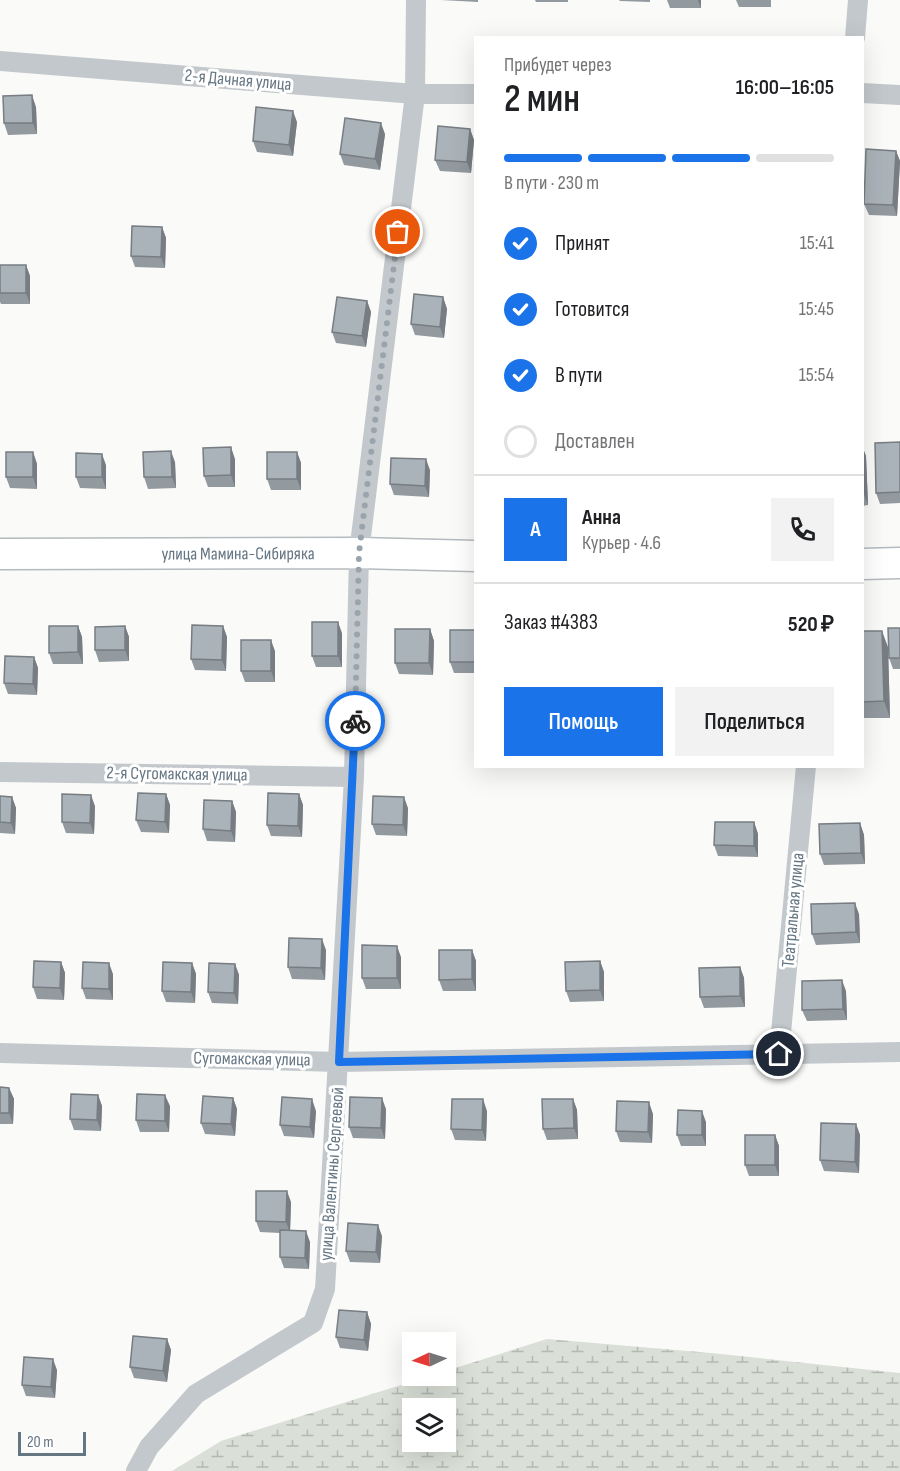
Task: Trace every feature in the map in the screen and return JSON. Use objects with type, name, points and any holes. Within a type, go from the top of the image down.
[{"type":"main road","name":"улица Мамина-Сибиряка","points":[[0,554],[359,553],[474,556]]},
{"type":"main road","points":[[864,564],[900,563]]},
{"type":"street","name":"улица Валентины Сергеевой","points":[[136,1471],[149,1447],[196,1394],[313,1323],[325,1289],[354,777],[359,553],[415,94],[416,0]]},
{"type":"street","points":[[855,36],[858,0]]},
{"type":"street","name":"2-я Дачная улица","points":[[0,61],[415,94],[474,94]]},
{"type":"street","points":[[864,93],[900,95]]},
{"type":"street","name":"Театральная улица","points":[[779,1054],[806,768]]},
{"type":"street","name":"2-я Сугомакская улица","points":[[0,772],[354,777]]},
{"type":"street","name":"Сугомакская улица","points":[[0,1053],[339,1062],[900,1052]]},
{"type":"green space","points":[[547,1339],[900,1373],[900,1471],[172,1471],[221,1441],[402,1385],[456,1386],[456,1368]]},
{"type":"building","points":[[32,95],[33,123],[4,123],[3,96]]},
{"type":"building","points":[[256,107],[293,111],[289,145],[253,141]]},
{"type":"building","points":[[345,118],[381,123],[375,159],[340,154]]},
{"type":"building","points":[[438,126],[470,129],[467,162],[435,160]]},
{"type":"building","points":[[866,149],[896,151],[893,205],[864,204]]},
{"type":"building","points":[[132,226],[162,227],[161,257],[131,256]]},
{"type":"building","points":[[0,265],[26,265],[26,293],[0,293]]},
{"type":"building","points":[[414,294],[443,297],[440,327],[411,324]]},
{"type":"building","points":[[337,297],[367,301],[362,336],[332,332]]},
{"type":"building","points":[[900,442],[900,492],[876,493],[875,443]]},
{"type":"building","points":[[231,447],[231,475],[204,476],[203,448]]},
{"type":"building","points":[[171,451],[172,477],[144,477],[143,452]]},
{"type":"building","points":[[6,452],[33,452],[33,477],[6,477]]},
{"type":"building","points":[[267,452],[297,452],[297,479],[267,479]]},
{"type":"building","points":[[76,453],[102,454],[102,477],[76,477]]},
{"type":"building","points":[[391,458],[426,459],[425,486],[390,484]]},
{"type":"building","points":[[312,622],[338,622],[338,656],[312,656]]},
{"type":"building","points":[[192,625],[223,626],[222,660],[191,659]]},
{"type":"building","points":[[49,626],[78,626],[78,652],[49,653]]},
{"type":"building","points":[[125,626],[125,650],[95,650],[95,627]]},
{"type":"building","points":[[888,628],[900,628],[900,658],[889,658]]},
{"type":"building","points":[[395,629],[430,629],[429,663],[395,663]]},
{"type":"building","points":[[450,630],[474,630],[474,662],[450,662]]},
{"type":"building","points":[[864,631],[882,631],[884,701],[864,702]]},
{"type":"building","points":[[241,640],[271,640],[271,671],[241,671]]},
{"type":"building","points":[[5,656],[34,657],[33,684],[4,683]]},
{"type":"building","points":[[138,793],[166,794],[165,822],[136,820]]},
{"type":"building","points":[[268,793],[299,794],[298,826],[267,825]]},
{"type":"building","points":[[62,794],[91,795],[90,823],[62,822]]},
{"type":"building","points":[[0,796],[12,797],[11,823],[0,822]]},
{"type":"building","points":[[373,796],[404,797],[403,825],[372,824]]},
{"type":"building","points":[[204,800],[232,801],[231,831],[203,829]]},
{"type":"building","points":[[715,822],[754,822],[754,846],[714,845]]},
{"type":"building","points":[[860,823],[861,853],[820,854],[819,824]]},
{"type":"building","points":[[855,903],[856,932],[812,934],[811,904]]},
{"type":"building","points":[[289,938],[322,939],[321,968],[288,967]]},
{"type":"building","points":[[362,945],[397,946],[397,978],[362,978]]},
{"type":"building","points":[[439,950],[472,950],[472,979],[439,980]]},
{"type":"building","points":[[34,961],[61,962],[60,988],[33,987]]},
{"type":"building","points":[[600,961],[600,990],[566,991],[565,962]]},
{"type":"building","points":[[83,962],[109,963],[109,989],[82,988]]},
{"type":"building","points":[[163,962],[192,963],[191,992],[162,991]]},
{"type":"building","points":[[209,963],[235,964],[234,993],[208,992]]},
{"type":"building","points":[[740,967],[740,996],[700,997],[699,968]]},
{"type":"building","points":[[842,980],[843,1009],[802,1010],[802,981]]},
{"type":"building","points":[[0,1087],[9,1088],[9,1113],[0,1113]]},
{"type":"building","points":[[71,1094],[98,1095],[97,1120],[70,1119]]},
{"type":"building","points":[[137,1094],[165,1095],[165,1121],[136,1120]]},
{"type":"building","points":[[203,1096],[233,1098],[231,1124],[201,1123]]},
{"type":"building","points":[[282,1097],[312,1099],[310,1127],[280,1125]]},
{"type":"building","points":[[350,1097],[382,1098],[381,1128],[349,1127]]},
{"type":"building","points":[[452,1099],[483,1099],[482,1130],[451,1129]]},
{"type":"building","points":[[542,1099],[573,1099],[574,1128],[543,1129]]},
{"type":"building","points":[[617,1101],[649,1102],[648,1132],[616,1131]]},
{"type":"building","points":[[678,1110],[702,1111],[702,1135],[677,1135]]},
{"type":"building","points":[[821,1123],[856,1124],[855,1162],[820,1160]]},
{"type":"building","points":[[745,1135],[775,1135],[775,1165],[745,1165]]},
{"type":"building","points":[[256,1191],[287,1191],[286,1222],[256,1221]]},
{"type":"building","points":[[348,1223],[378,1225],[376,1252],[346,1251]]},
{"type":"building","points":[[280,1230],[306,1231],[305,1258],[280,1257]]},
{"type":"building","points":[[339,1310],[367,1312],[364,1340],[336,1337]]},
{"type":"building","points":[[133,1336],[167,1339],[163,1371],[130,1367]]},
{"type":"building","points":[[24,1357],[53,1359],[51,1387],[22,1385]]},
{"type":"way so far","points":[[355,721],[359,553],[398,232]]},
{"type":"route","points":[[355,721],[339,1062],[779,1054]]}]
